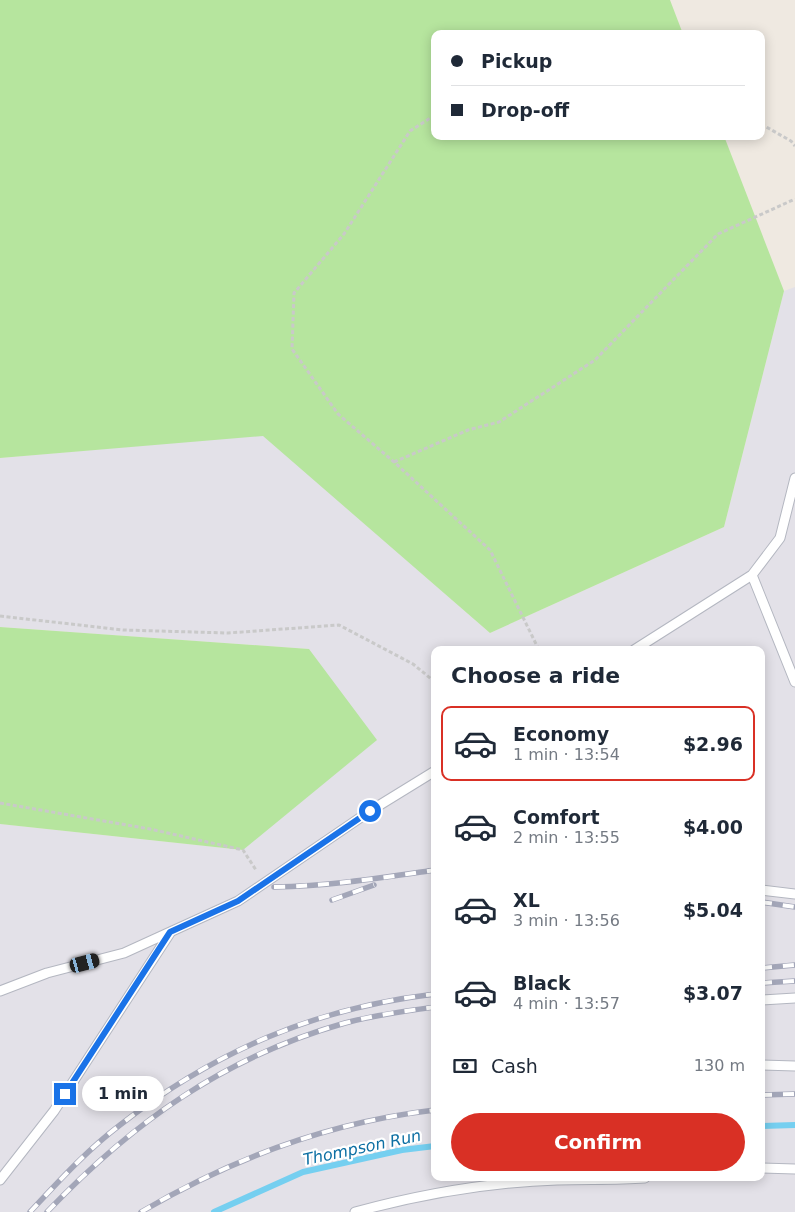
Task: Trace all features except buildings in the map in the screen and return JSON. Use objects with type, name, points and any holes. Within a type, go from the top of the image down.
[{"type":"lane","points":[[640,646],[752,575],[780,538],[795,478]]},
{"type":"lane","points":[[752,575],[795,682]]},
{"type":"lane","points":[[0,991],[47,973],[124,954],[238,901],[370,811],[431,773]]},
{"type":"lane","points":[[765,890],[795,894]]},
{"type":"lane","points":[[0,1180],[54,1111],[170,932]]},
{"type":"lane","points":[[765,1000],[795,998]]},
{"type":"lane","points":[[765,1065],[795,1066]]},
{"type":"lane","points":[[765,1168],[795,1169]]},
{"type":"lane","points":[[355,1212],[440,1192],[545,1181]]},
{"type":"path","points":[[431,118],[410,131],[344,234],[294,292],[292,349],[338,414],[394,462],[490,550],[537,646]]},
{"type":"path","points":[[765,126],[791,141],[795,146]]},
{"type":"path","points":[[394,462],[468,430],[499,422],[596,360],[718,234],[795,199]]},
{"type":"path","points":[[0,616],[122,630],[228,634],[339,625],[413,664],[431,679]]},
{"type":"path","points":[[0,802],[150,829],[244,850],[265,883]]},
{"type":"shaded area","points":[[795,287],[795,1212],[0,1212],[0,824],[243,850],[309,649],[0,627],[0,458],[263,435],[490,633],[724,527],[784,291]]},
{"type":"green space","points":[[0,0],[670,0],[681,30],[431,30],[431,140],[726,140],[784,291],[724,527],[490,633],[263,436],[0,458]]},
{"type":"green space","points":[[0,627],[309,649],[377,740],[243,850],[0,824]]},
{"type":"waterway","name":"Thompson Run","points":[[765,1126],[795,1125]]},
{"type":"waterway","name":"Thompson Run","points":[[214,1212],[303,1172],[402,1150],[431,1146]]},
{"type":"railway","points":[[274,887],[375,879],[431,871]]},
{"type":"railway","points":[[332,900],[374,885]]},
{"type":"railway","points":[[765,903],[795,907]]},
{"type":"railway","points":[[765,968],[795,965]]},
{"type":"railway","points":[[765,983],[795,981]]},
{"type":"railway","points":[[30,1212],[84,1156],[108,1135],[192,1075],[268,1037],[308,1022],[349,1010],[431,995]]},
{"type":"railway","points":[[47,1212],[113,1149],[183,1096],[220,1074],[259,1054],[301,1037],[345,1023],[378,1015],[431,1008]]},
{"type":"railway","points":[[765,1095],[795,1094]]},
{"type":"railway","points":[[141,1212],[210,1175],[282,1146],[357,1124],[431,1111]]},
{"type":"route","points":[[65,1094],[170,932],[238,901],[370,811]]}]
